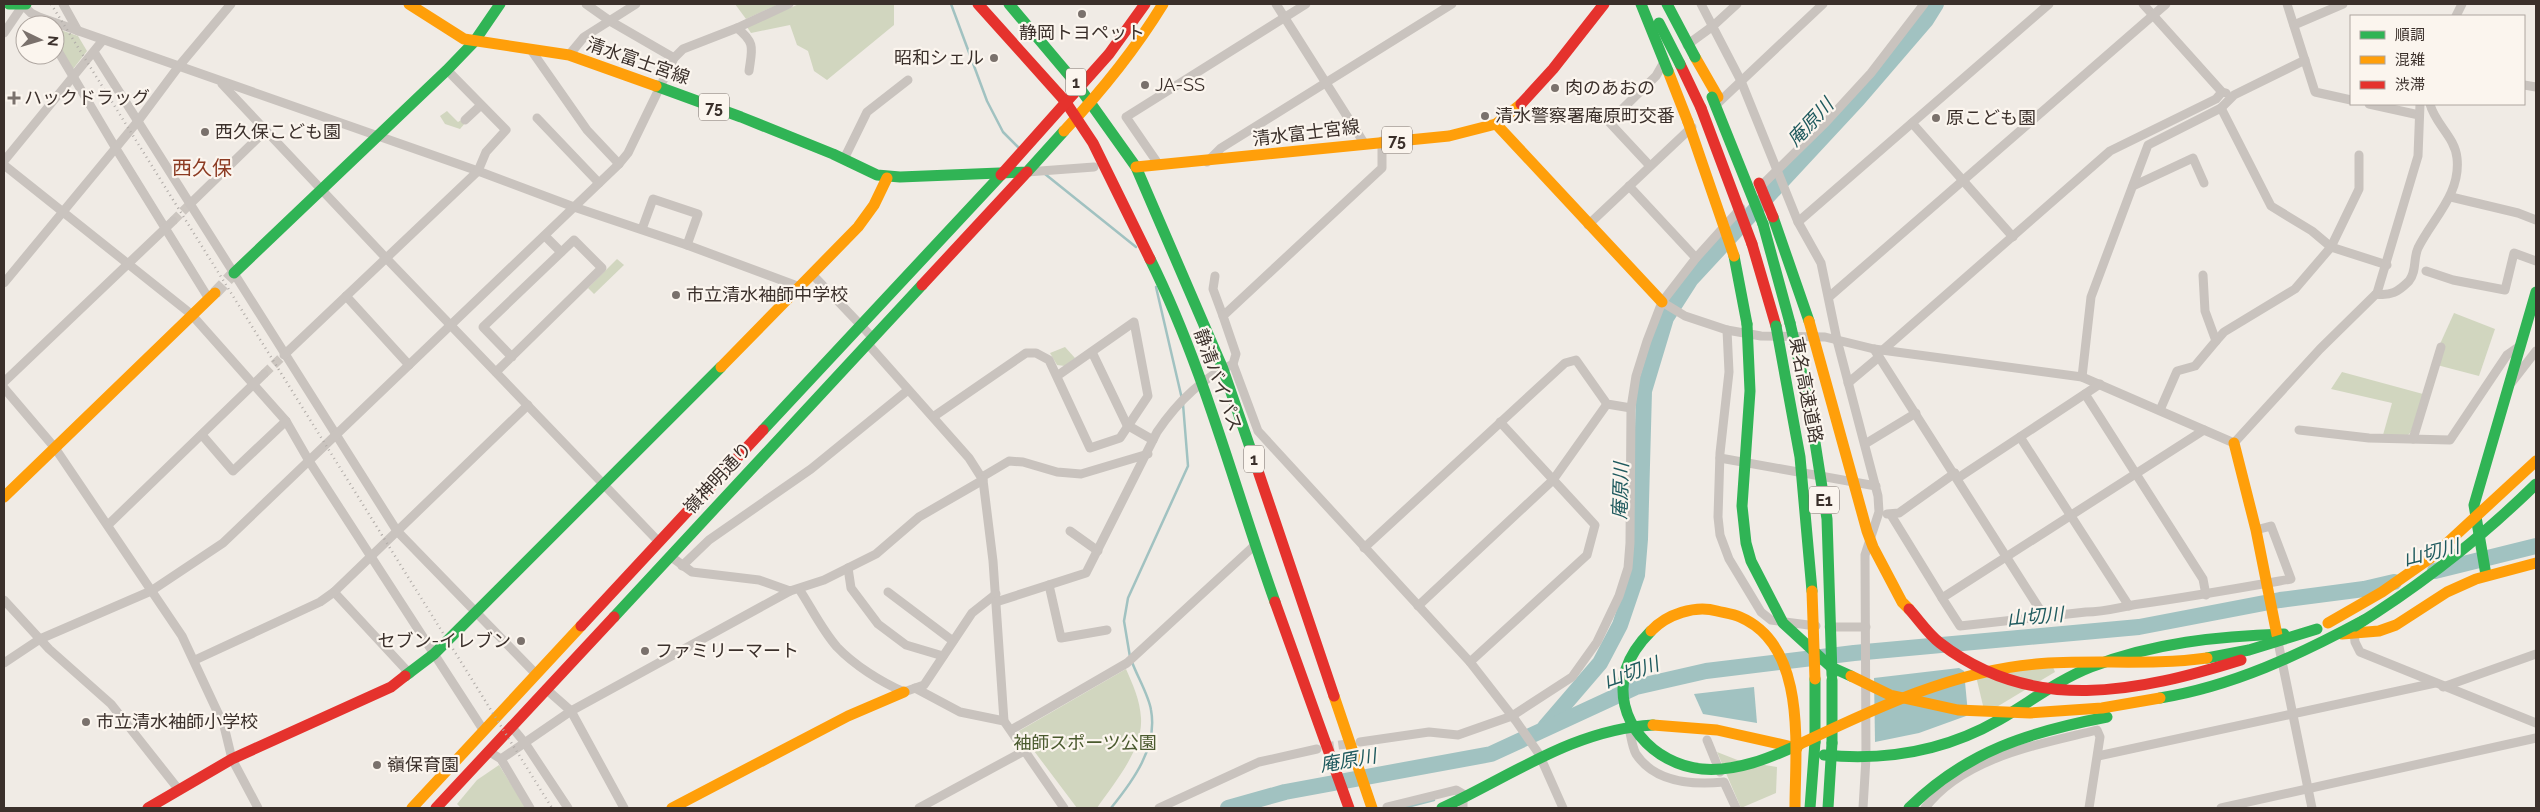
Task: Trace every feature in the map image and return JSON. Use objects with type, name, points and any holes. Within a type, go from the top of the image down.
[{"type":"main road","points":[[9,4],[24,4]]},
{"type":"main road","points":[[234,273],[447,70],[474,42],[500,4]]},
{"type":"main road","name":"静清バイパス","points":[[978,4],[1065,101],[1106,167],[1169,297],[1203,382],[1256,545],[1348,805]]},
{"type":"main road","name":"静清バイパス","points":[[1010,4],[1091,102],[1136,167],[1228,367],[1371,804]]},
{"type":"main road","points":[[1001,175],[1065,101],[1109,54],[1145,4]]},
{"type":"main road","points":[[1026,172],[1091,102],[1102,84],[1149,28],[1163,4]]},
{"type":"main road","name":"清水富士宮線","points":[[1136,167],[1207,162],[1462,133],[1496,124],[1516,108],[1550,71],[1604,4]]},
{"type":"main road","points":[[1642,4],[1688,122],[1734,256],[1747,324],[1750,386],[1741,499],[1745,538],[1751,562],[1764,592],[1797,638],[1819,658],[1852,680],[1911,701],[1950,708],[2036,713],[2114,707],[2154,700],[2234,679],[2297,655],[2364,620]]},
{"type":"main road","name":"東名高速道路","points":[[1649,4],[1701,108],[1752,244],[1776,326],[1793,400],[1805,485],[1813,567],[1815,742],[1810,808]]},
{"type":"main road","name":"東名高速道路","points":[[1667,4],[1715,97],[1762,224],[1790,323],[1809,404],[1827,519],[1832,680],[1832,743],[1828,808]]},
{"type":"main road","name":"清水富士宮線","points":[[414,5],[464,39],[569,55],[660,86],[887,178],[1001,175],[1026,172]]},
{"type":"main road","points":[[1715,97],[1739,133],[1773,217],[1809,321],[1850,474],[1873,547],[1894,587],[1919,622],[1938,641],[1966,662],[2004,681],[2023,687],[2065,693],[2113,692],[2144,688],[2212,670],[2265,651],[2317,629],[2379,594],[2430,558],[2464,530],[2536,460]]},
{"type":"main road","points":[[1496,124],[1665,304]]},
{"type":"main road","name":"嶺神明通り","points":[[436,808],[1026,172]]},
{"type":"main road","name":"嶺神明通り","points":[[412,808],[862,327],[1001,175]]},
{"type":"main road","points":[[148,808],[232,759],[390,687],[410,674],[434,654],[476,614],[858,227],[874,204],[887,178]]},
{"type":"main road","points":[[2486,575],[2479,546],[2474,506],[2506,390],[2536,292]]},
{"type":"main road","points":[[4,497],[191,314],[212,296]]},
{"type":"main road","points":[[2234,443],[2256,530],[2277,635]]},
{"type":"main road","points":[[1909,808],[1946,774],[2004,743],[2088,721],[2212,696],[2296,660],[2406,594],[2445,566],[2536,484]]},
{"type":"main road","points":[[1442,808],[1463,803],[1540,756],[1582,738],[1606,731],[1629,728],[1690,727],[1719,729],[1824,755],[1866,758],[1905,753],[1946,743],[1998,721],[2078,674],[2130,653],[2211,641],[2277,635],[2379,631],[2396,625],[2447,592],[2486,575],[2536,565]]},
{"type":"main road","points":[[1795,808],[1794,759],[1794,752],[1794,744],[1794,736],[1794,723],[1792,702],[1782,661],[1771,642],[1750,622],[1732,613],[1703,608],[1670,615],[1653,626],[1632,652],[1626,666],[1623,699],[1633,728],[1642,741],[1670,762],[1692,768],[1720,770],[1739,767],[1773,755],[1789,748],[1797,744],[1832,729],[1840,725],[1907,696],[1929,688],[1995,670],[2048,662],[2152,662],[2203,659],[2265,646],[2317,629]]},
{"type":"main road","points":[[672,808],[690,804],[848,716],[910,690]]},
{"type":"street","points":[[4,33],[24,4],[34,15]]},
{"type":"street","points":[[63,4],[78,31]]},
{"type":"street","points":[[4,283],[138,121],[179,66],[231,4]]},
{"type":"street","points":[[586,4],[610,21],[674,58]]},
{"type":"street","points":[[569,55],[584,37],[636,4]]},
{"type":"street","points":[[4,663],[40,639],[151,591],[223,543],[619,164],[628,153],[674,58],[683,49],[737,28],[790,4]]},
{"type":"street","points":[[1276,4],[1364,143]]},
{"type":"street","points":[[1159,165],[1126,117],[1306,4]]},
{"type":"street","points":[[1207,162],[1221,148],[1452,4]]},
{"type":"street","points":[[1701,4],[1741,81],[1798,222],[1821,263],[1836,340],[1876,486],[1879,512],[1865,554],[1866,758],[1863,808]]},
{"type":"street","points":[[1650,166],[1609,122],[1656,76],[1661,64],[1713,26],[1737,4]]},
{"type":"street","points":[[1588,224],[1824,4]]},
{"type":"street","points":[[1360,742],[1429,732],[1458,736],[1514,718],[1572,677],[1597,642],[1619,596],[1628,568],[1630,543],[1631,408],[1636,376],[1665,304],[1696,258],[1777,171],[1826,122],[1870,73],[1924,4]]},
{"type":"street","points":[[1798,222],[2049,4]]},
{"type":"street","points":[[2143,4],[2222,92],[2234,95]]},
{"type":"street","points":[[1829,297],[2166,4]]},
{"type":"street","points":[[2287,4],[2315,92],[2350,100]]},
{"type":"street","points":[[2294,25],[2343,4]]},
{"type":"street","points":[[65,27],[478,171],[800,287]]},
{"type":"street","points":[[737,28],[748,37],[753,48],[749,71]]},
{"type":"street","points":[[4,161],[103,40]]},
{"type":"street","points":[[531,50],[587,130],[619,164]]},
{"type":"street","points":[[94,52],[397,532],[536,674]]},
{"type":"street","points":[[2082,377],[2091,297],[2148,145],[2221,108],[2234,95],[2305,60]]},
{"type":"street","points":[[65,64],[166,228],[212,296]]},
{"type":"street","points":[[284,355],[478,171],[486,152],[506,130],[447,70]]},
{"type":"street","points":[[844,159],[867,112],[908,80]]},
{"type":"street","points":[[220,82],[450,326],[605,483],[659,542]]},
{"type":"street","points":[[1848,383],[1879,352],[2110,151],[2216,99],[2222,92]]},
{"type":"street","points":[[465,120],[481,105]]},
{"type":"street","points":[[2374,105],[2419,115]]},
{"type":"street","points":[[1665,304],[1685,316],[1727,330],[1761,336],[1825,337],[1879,352],[2082,377],[2234,443],[2320,349],[2376,294],[2387,265],[2418,156],[2420,105]]},
{"type":"street","points":[[2376,294],[2388,296],[2396,293],[2410,280],[2418,248],[2451,196],[2457,170],[2455,148],[2431,105]]},
{"type":"street","points":[[2221,108],[2271,206],[2312,231],[2331,247],[2387,265]]},
{"type":"street","points":[[537,118],[599,183]]},
{"type":"street","points":[[1912,123],[2013,237]]},
{"type":"street","points":[[190,204],[265,131]]},
{"type":"street","points":[[1223,316],[1382,168],[1382,141]]},
{"type":"street","points":[[2160,410],[2177,371],[2195,366],[2224,332],[2295,289],[2331,247],[2359,189],[2359,155]]},
{"type":"street","points":[[2133,186],[2193,158],[2204,182]]},
{"type":"street","points":[[4,165],[191,314],[254,383],[286,421],[309,461],[484,731]]},
{"type":"street","points":[[1026,172],[1094,166]]},
{"type":"street","points":[[1629,186],[1696,258]]},
{"type":"street","points":[[2451,196],[2518,213],[2536,220]]},
{"type":"street","points":[[642,229],[654,199],[698,214],[687,245]]},
{"type":"street","points":[[4,382],[173,221]]},
{"type":"street","points":[[544,236],[561,252]]},
{"type":"street","points":[[496,372],[602,268],[574,240],[483,327],[512,356]]},
{"type":"street","points":[[2426,271],[2453,280],[2505,290],[2514,253],[2536,261]]},
{"type":"street","points":[[812,274],[862,327],[908,390],[969,458],[982,478],[996,598],[1004,721],[1064,808]]},
{"type":"street","points":[[2203,275],[2205,312],[2216,341]]},
{"type":"street","points":[[910,690],[924,685],[972,613],[996,598],[1086,573],[1168,415],[1203,382],[1228,367],[1236,354],[1213,289],[1215,276]]},
{"type":"street","points":[[346,296],[409,365]]},
{"type":"street","points":[[933,417],[1026,353],[1036,353],[1050,360],[1057,376],[1090,448],[1120,438],[1148,396],[1134,322],[1057,376]]},
{"type":"street","points":[[1727,330],[1729,372],[1720,458],[1718,517],[1720,535],[1729,559],[1761,612],[1771,620],[1866,632]]},
{"type":"street","points":[[2299,430],[2369,438],[2450,440],[2507,356],[2520,346]]},
{"type":"street","points":[[2412,439],[2442,347]]},
{"type":"street","points":[[2506,390],[2536,351]]},
{"type":"street","points":[[1092,352],[1127,425],[1154,440]]},
{"type":"street","points":[[1879,352],[2044,616]]},
{"type":"street","points":[[1364,548],[1565,363],[1576,360],[1608,404],[1631,408]]},
{"type":"street","points":[[1228,367],[1258,431],[1470,662],[1514,718],[1540,756],[1564,808]]},
{"type":"street","points":[[108,525],[264,374]]},
{"type":"street","points":[[1879,512],[1891,515],[1898,513],[1956,475],[2020,437],[2100,384]]},
{"type":"street","points":[[4,388],[55,448],[182,636],[195,660],[224,726],[232,759],[258,808]]},
{"type":"street","points":[[682,566],[709,540],[811,468],[908,390]]},
{"type":"street","points":[[2086,394],[2203,579],[2206,595]]},
{"type":"street","points":[[1418,606],[1553,480],[1608,404]]},
{"type":"street","points":[[195,660],[320,602],[334,592],[370,554],[397,532],[528,405]]},
{"type":"street","points":[[1865,444],[1916,414]]},
{"type":"street","points":[[202,435],[233,471],[286,421]]},
{"type":"street","points":[[1470,662],[1587,556],[1595,525],[1500,422]]},
{"type":"street","points":[[1942,598],[2204,430]]},
{"type":"street","points":[[2020,437],[2129,606]]},
{"type":"street","points":[[501,759],[571,711],[790,591],[824,580],[876,554],[920,518],[1008,461],[1023,462],[1057,472],[1082,474],[1148,454]]},
{"type":"street","points":[[1720,458],[1876,486]]},
{"type":"street","points":[[1891,515],[1960,626],[2044,616],[2106,612],[2129,606],[2267,587],[2291,579],[2271,526],[2256,530]]},
{"type":"street","points":[[1070,530],[1098,550]]},
{"type":"street","points":[[1011,730],[1127,663],[1256,545]]},
{"type":"street","points":[[670,556],[692,572],[759,580],[790,591]]},
{"type":"street","points":[[848,568],[851,588],[878,624],[906,645],[943,656]]},
{"type":"street","points":[[1048,585],[1061,638],[1107,630]]},
{"type":"street","points":[[799,588],[837,647],[857,663],[910,690],[960,712],[1004,721]]},
{"type":"street","points":[[334,592],[410,674]]},
{"type":"street","points":[[888,592],[953,641]]},
{"type":"street","points":[[4,600],[40,639],[111,704],[179,790]]},
{"type":"street","points":[[2354,633],[2355,642],[2360,652],[2536,723]]},
{"type":"street","points":[[2277,635],[2312,808]]},
{"type":"street","points":[[2098,756],[2439,685],[2536,654]]},
{"type":"street","points":[[546,689],[571,711],[624,808]]},
{"type":"street","points":[[511,726],[525,743],[568,808]]},
{"type":"street","points":[[1629,728],[1636,753],[1648,767],[1685,782],[1724,782]]},
{"type":"street","points":[[1924,808],[1950,781],[1964,772],[2044,743],[2097,730],[2100,737],[2089,808]]},
{"type":"street","points":[[2221,808],[2536,738]]},
{"type":"street","points":[[1707,740],[1736,808]]},
{"type":"street","points":[[1159,808],[1259,762],[1317,749]]},
{"type":"street","points":[[488,751],[501,759],[530,808]]},
{"type":"street","points":[[919,808],[1024,751]]},
{"type":"street","points":[[1387,807],[1456,790],[1460,791],[1463,803]]},
{"type":"green space","points":[[735,4],[779,4],[746,19]]},
{"type":"green space","points":[[799,4],[894,4],[894,25],[827,80],[814,71],[808,51],[797,45],[790,25],[751,33],[747,27]]},
{"type":"green space","points":[[65,31],[78,36],[87,51],[73,69],[65,56]]},
{"type":"green space","points":[[447,111],[458,122],[463,119],[466,122],[460,129],[445,124],[440,116]]},
{"type":"green space","points":[[617,259],[624,265],[594,294],[588,288]]},
{"type":"green space","points":[[2454,313],[2495,329],[2479,376],[2437,365],[2440,344]]},
{"type":"green space","points":[[1065,347],[1075,358],[1065,366],[1057,365],[1050,353]]},
{"type":"green space","points":[[2342,372],[2423,394],[2411,432],[2408,435],[2383,435],[2392,403],[2331,389]]},
{"type":"green space","points":[[2050,660],[2055,672],[1985,714],[1975,672]]},
{"type":"green space","name":"袖師スポーツ公園","points":[[1126,669],[1136,693],[1140,711],[1140,730],[1137,742],[1126,766],[1097,808],[1077,808],[1019,731]]},
{"type":"green space","points":[[1717,752],[1740,761],[1777,767],[1776,793],[1741,808]]},
{"type":"green space","points":[[499,765],[526,808],[461,808],[457,804],[477,780]]},
{"type":"water","points":[[1959,668],[1964,671],[1968,714],[1966,716],[1919,733],[1875,742],[1874,678]]},
{"type":"water","points":[[1754,687],[1757,723],[1703,714],[1694,694]]},
{"type":"waterway","points":[[951,4],[987,101],[1003,132],[1018,147]]},
{"type":"waterway","name":"庵原川","points":[[1545,727],[1600,663],[1620,625],[1637,575],[1640,539],[1644,391],[1666,318],[1691,279],[1858,99],[1926,20],[1936,4]]},
{"type":"waterway","points":[[1045,174],[1136,247]]},
{"type":"waterway","points":[[1156,287],[1182,399]]},
{"type":"waterway","points":[[1130,657],[1124,621],[1128,598],[1188,466],[1183,404]]},
{"type":"waterway","name":"山切川","points":[[2435,571],[2536,546]]},
{"type":"waterway","name":"山切川","points":[[1228,808],[1285,792],[1491,754],[1636,687],[1706,671],[1854,653],[2139,627],[2280,600],[2364,589],[2394,582]]},
{"type":"waterway","points":[[1111,808],[1128,786],[1142,763],[1151,737],[1150,704],[1132,662]]},
{"type":"waterway","points":[[1403,808],[1434,800]]},
{"type":"tunnel","points":[[173,221],[190,204]]},
{"type":"tunnel","points":[[215,293],[234,273]]},
{"type":"tunnel","points":[[264,374],[284,355]]},
{"type":"tunnel","points":[[1325,747],[1354,743]]},
{"type":"railway","points":[[51,4],[552,808]]},
{"type":"traffic: fast","points":[[9,4],[26,4]]},
{"type":"traffic: fast","points":[[234,273],[447,70],[474,42],[500,4]]},
{"type":"traffic: fast","points":[[1009,4],[1079,87],[1136,167],[1223,369],[1254,459]]},
{"type":"traffic: fast","points":[[1641,4],[1668,71]]},
{"type":"traffic: fast","points":[[1667,4],[1695,57]]},
{"type":"traffic: fast","points":[[1659,23],[1680,64]]},
{"type":"traffic: fast","points":[[656,86],[741,117],[833,154],[877,175],[900,177],[1027,172],[1064,131]]},
{"type":"traffic: fast","points":[[1712,97],[1763,224]]},
{"type":"traffic: fast","points":[[763,430],[1001,175]]},
{"type":"traffic: fast","points":[[1773,217],[1809,321]]},
{"type":"traffic: fast","points":[[1763,224],[1790,323]]},
{"type":"traffic: fast","points":[[1734,256],[1747,324]]},
{"type":"traffic: fast","points":[[1150,259],[1187,342],[1275,602]]},
{"type":"traffic: fast","points":[[614,617],[922,285]]},
{"type":"traffic: fast","points":[[2486,575],[2474,505],[2536,292]]},
{"type":"traffic: fast","points":[[1790,323],[1809,404],[1827,519],[1832,675]]},
{"type":"traffic: fast","points":[[1747,324],[1750,391],[1742,506],[1746,543],[1751,561],[1783,623],[1831,667],[1851,676]]},
{"type":"traffic: fast","points":[[1776,326],[1800,457],[1812,591]]},
{"type":"traffic: fast","points":[[405,676],[434,654],[721,367]]},
{"type":"traffic: fast","points":[[2355,626],[2450,560],[2536,484]]},
{"type":"traffic: fast","points":[[2160,698],[2214,686],[2265,668],[2364,620]]},
{"type":"traffic: fast","points":[[2207,658],[2249,650],[2317,629]]},
{"type":"traffic: fast","points":[[1651,631],[1630,658],[1623,687],[1625,705],[1631,722],[1640,736],[1653,749],[1668,759],[1684,766],[1715,769],[1752,763],[1800,744]]},
{"type":"traffic: fast","points":[[1824,755],[1892,755],[1936,746],[1978,731],[2067,678],[2114,659],[2186,642],[2284,634]]},
{"type":"traffic: fast","points":[[1815,679],[1815,742]]},
{"type":"traffic: fast","points":[[1832,680],[1832,743]]},
{"type":"traffic: fast","points":[[1909,808],[1931,788],[1953,772],[2000,747],[2025,737],[2107,717]]},
{"type":"traffic: fast","points":[[1442,808],[1544,756],[1570,745],[1624,728],[1653,725]]},
{"type":"traffic: fast","points":[[1810,808],[1815,742]]},
{"type":"traffic: fast","points":[[1828,808],[1832,743]]},
{"type":"traffic: slow","points":[[409,4],[464,39],[569,55],[656,86]]},
{"type":"traffic: slow","points":[[1064,131],[1116,70],[1163,4]]},
{"type":"traffic: slow","points":[[1695,57],[1718,97]]},
{"type":"traffic: slow","points":[[1668,71],[1688,122]]},
{"type":"traffic: slow","points":[[1136,167],[1449,136],[1496,124],[1521,104]]},
{"type":"traffic: slow","points":[[1688,122],[1734,256]]},
{"type":"traffic: slow","points":[[1496,124],[1662,302]]},
{"type":"traffic: slow","points":[[721,367],[858,227],[874,205],[887,178]]},
{"type":"traffic: slow","points":[[4,497],[215,293]]},
{"type":"traffic: slow","points":[[1809,321],[1867,531],[1873,547],[1902,602],[1909,609]]},
{"type":"traffic: slow","points":[[2234,443],[2256,530],[2277,635]]},
{"type":"traffic: slow","points":[[2328,623],[2382,592],[2432,557],[2536,461]]},
{"type":"traffic: slow","points":[[2342,634],[2379,631],[2396,625],[2447,592],[2476,579],[2536,563]]},
{"type":"traffic: slow","points":[[1812,591],[1815,679]]},
{"type":"traffic: slow","points":[[1651,631],[1673,616],[1682,612],[1700,609],[1709,609],[1740,617],[1762,631],[1777,651],[1787,675],[1793,701],[1796,729],[1795,808]]},
{"type":"traffic: slow","points":[[412,808],[581,626]]},
{"type":"traffic: slow","points":[[1800,744],[1885,705],[1944,683],[2005,668],[2036,664],[2164,662],[2207,658]]},
{"type":"traffic: slow","points":[[1851,676],[1890,695],[1958,710],[2030,713],[2102,708],[2160,698]]},
{"type":"traffic: slow","points":[[672,808],[848,716],[904,692]]},
{"type":"traffic: slow","points":[[1334,696],[1372,808]]},
{"type":"traffic: slow","points":[[1653,725],[1717,730],[1797,748]]},
{"type":"traffic: jam","points":[[978,4],[1065,101],[1093,143],[1150,259]]},
{"type":"traffic: jam","points":[[1001,175],[1109,54],[1145,4]]},
{"type":"traffic: jam","points":[[1521,104],[1553,69],[1604,4]]},
{"type":"traffic: jam","points":[[1680,64],[1701,108]]},
{"type":"traffic: jam","points":[[1701,108],[1752,244]]},
{"type":"traffic: jam","points":[[922,285],[1027,172]]},
{"type":"traffic: jam","points":[[1759,183],[1773,217]]},
{"type":"traffic: jam","points":[[1752,244],[1776,326]]},
{"type":"traffic: jam","points":[[581,626],[763,430]]},
{"type":"traffic: jam","points":[[1254,459],[1334,696]]},
{"type":"traffic: jam","points":[[1275,602],[1349,808]]},
{"type":"traffic: jam","points":[[1909,609],[1940,643],[1975,666],[2012,681],[2049,688],[2087,691],[2125,688],[2164,681],[2241,660]]},
{"type":"traffic: jam","points":[[436,808],[614,617]]},
{"type":"traffic: jam","points":[[148,808],[232,759],[391,687],[405,676]]},
{"type":"place","name":"静岡トヨペット","points":[[1082,14]]},
{"type":"place","name":"昭和シェル","points":[[994,58]]},
{"type":"place","name":"JA-SS","points":[[1145,85]]},
{"type":"place","name":"肉のあおの","points":[[1555,88]]},
{"type":"place","name":"ハックドラッグ","points":[[14,98]]},
{"type":"place","name":"清水警察署庵原町交番","points":[[1485,116]]},
{"type":"place","name":"原こども園","points":[[1936,118]]},
{"type":"place","name":"西久保こども園","points":[[205,132]]},
{"type":"place","name":"市立清水袖師中学校","points":[[676,295]]},
{"type":"place","name":"セブン-イレブン","points":[[521,641]]},
{"type":"place","name":"ファミリーマート","points":[[645,651]]},
{"type":"place","name":"市立清水袖師小学校","points":[[86,722]]},
{"type":"place","name":"嶺保育園","points":[[377,765]]},
{"type":"district","name":"西久保","points":[[202,168]]}]
